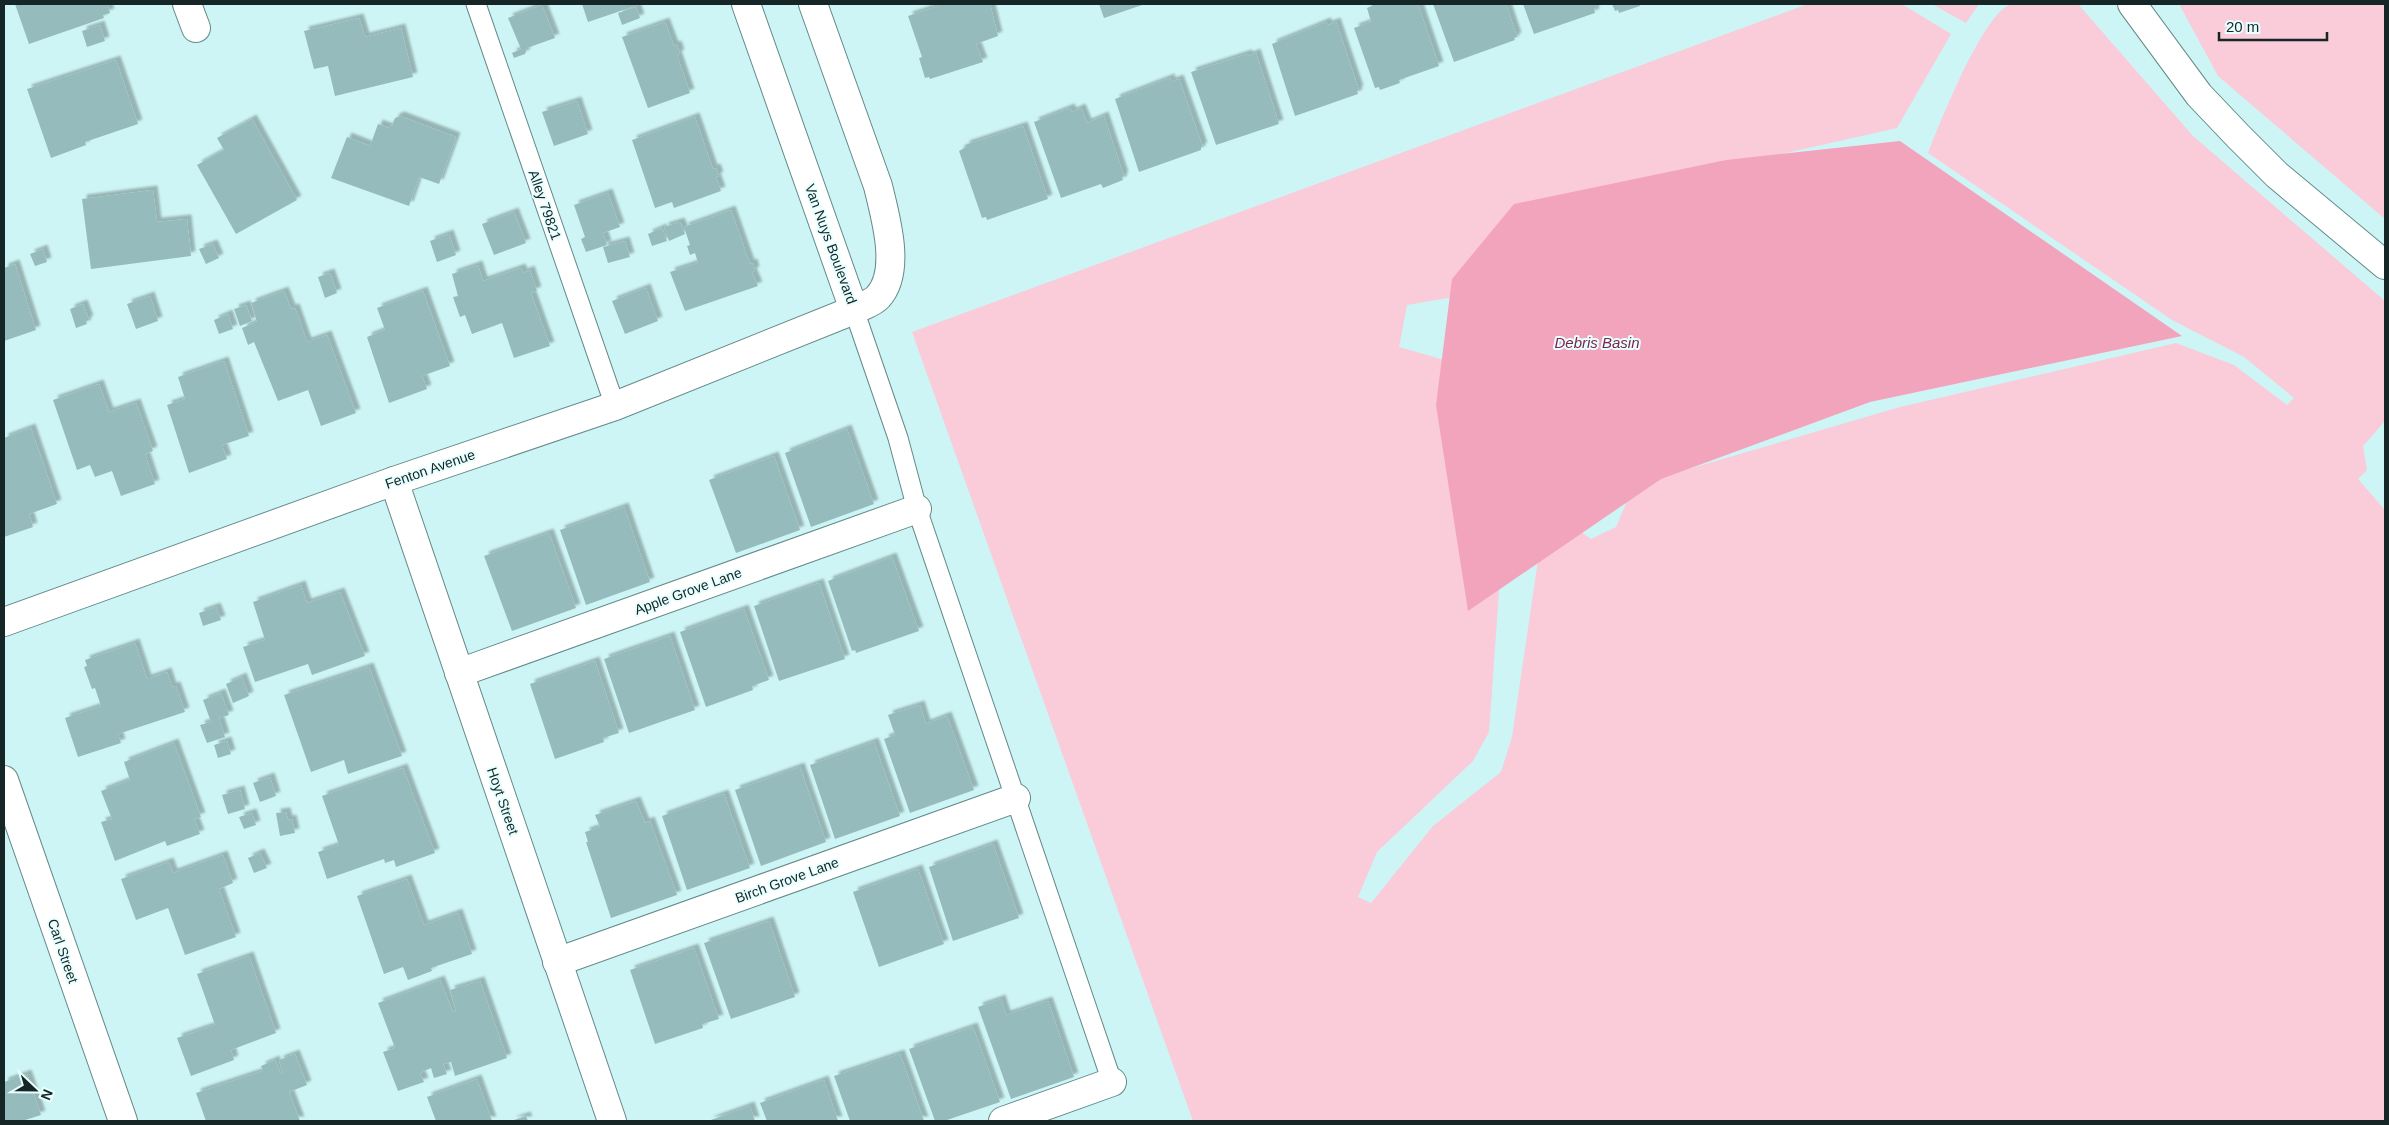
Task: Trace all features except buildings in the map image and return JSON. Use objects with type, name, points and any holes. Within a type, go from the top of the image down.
[{"type":"street","name":"Van Nuys Boulevard","points":[[746,4],[854,310],[877,298],[886,284],[890,249],[888,234],[878,186],[813,4]]},
{"type":"street","points":[[2132,4],[2199,95],[2238,136],[2277,175],[2385,265]]},
{"type":"street","name":"Fenton Avenue","points":[[4,622],[394,481],[615,406],[854,310]]},
{"type":"street","name":"Hoyt Street","points":[[394,481],[612,1121]]},
{"type":"street","name":"Apple Grove Lane","points":[[459,673],[917,509]]},
{"type":"street","name":"Carl Street","points":[[4,780],[123,1121]]},
{"type":"street","name":"Birch Grove Lane","points":[[557,962],[1016,798]]},
{"type":"street","points":[[1003,1121],[1112,1082]]},
{"type":"lane","name":"Alley 79821","points":[[476,4],[615,406]]},
{"type":"lane","points":[[854,310],[898,438],[917,509],[1112,1082]]},
{"type":"shaded area","points":[[2019,3],[2078,4],[2193,136],[2385,301],[2385,421],[2363,446],[2367,470],[2358,479],[2385,510],[2385,1121],[1193,1121],[912,332],[1808,4],[1902,4],[1951,34],[1897,128],[1559,204],[1488,291],[1407,305],[1399,347],[1514,380],[1489,732],[1473,761],[1377,852],[1358,897],[1371,903],[1433,826],[1501,772],[1512,737],[1546,506],[1591,539],[1616,527],[1634,485],[1900,407],[2176,343],[2234,365],[2287,405],[2294,398],[2244,357],[2172,320],[1928,153],[1952,95],[1976,46],[2001,11],[2012,4]]},
{"type":"shaded area","points":[[1932,4],[1979,4],[1966,23]]},
{"type":"shaded area","points":[[2179,4],[2385,4],[2385,219],[2218,76]]},
{"type":"water","name":"Debris Basin","points":[[1900,141],[2182,336],[1870,402],[1661,479],[1468,611],[1436,405],[1452,279],[1514,204],[1726,160]]}]
